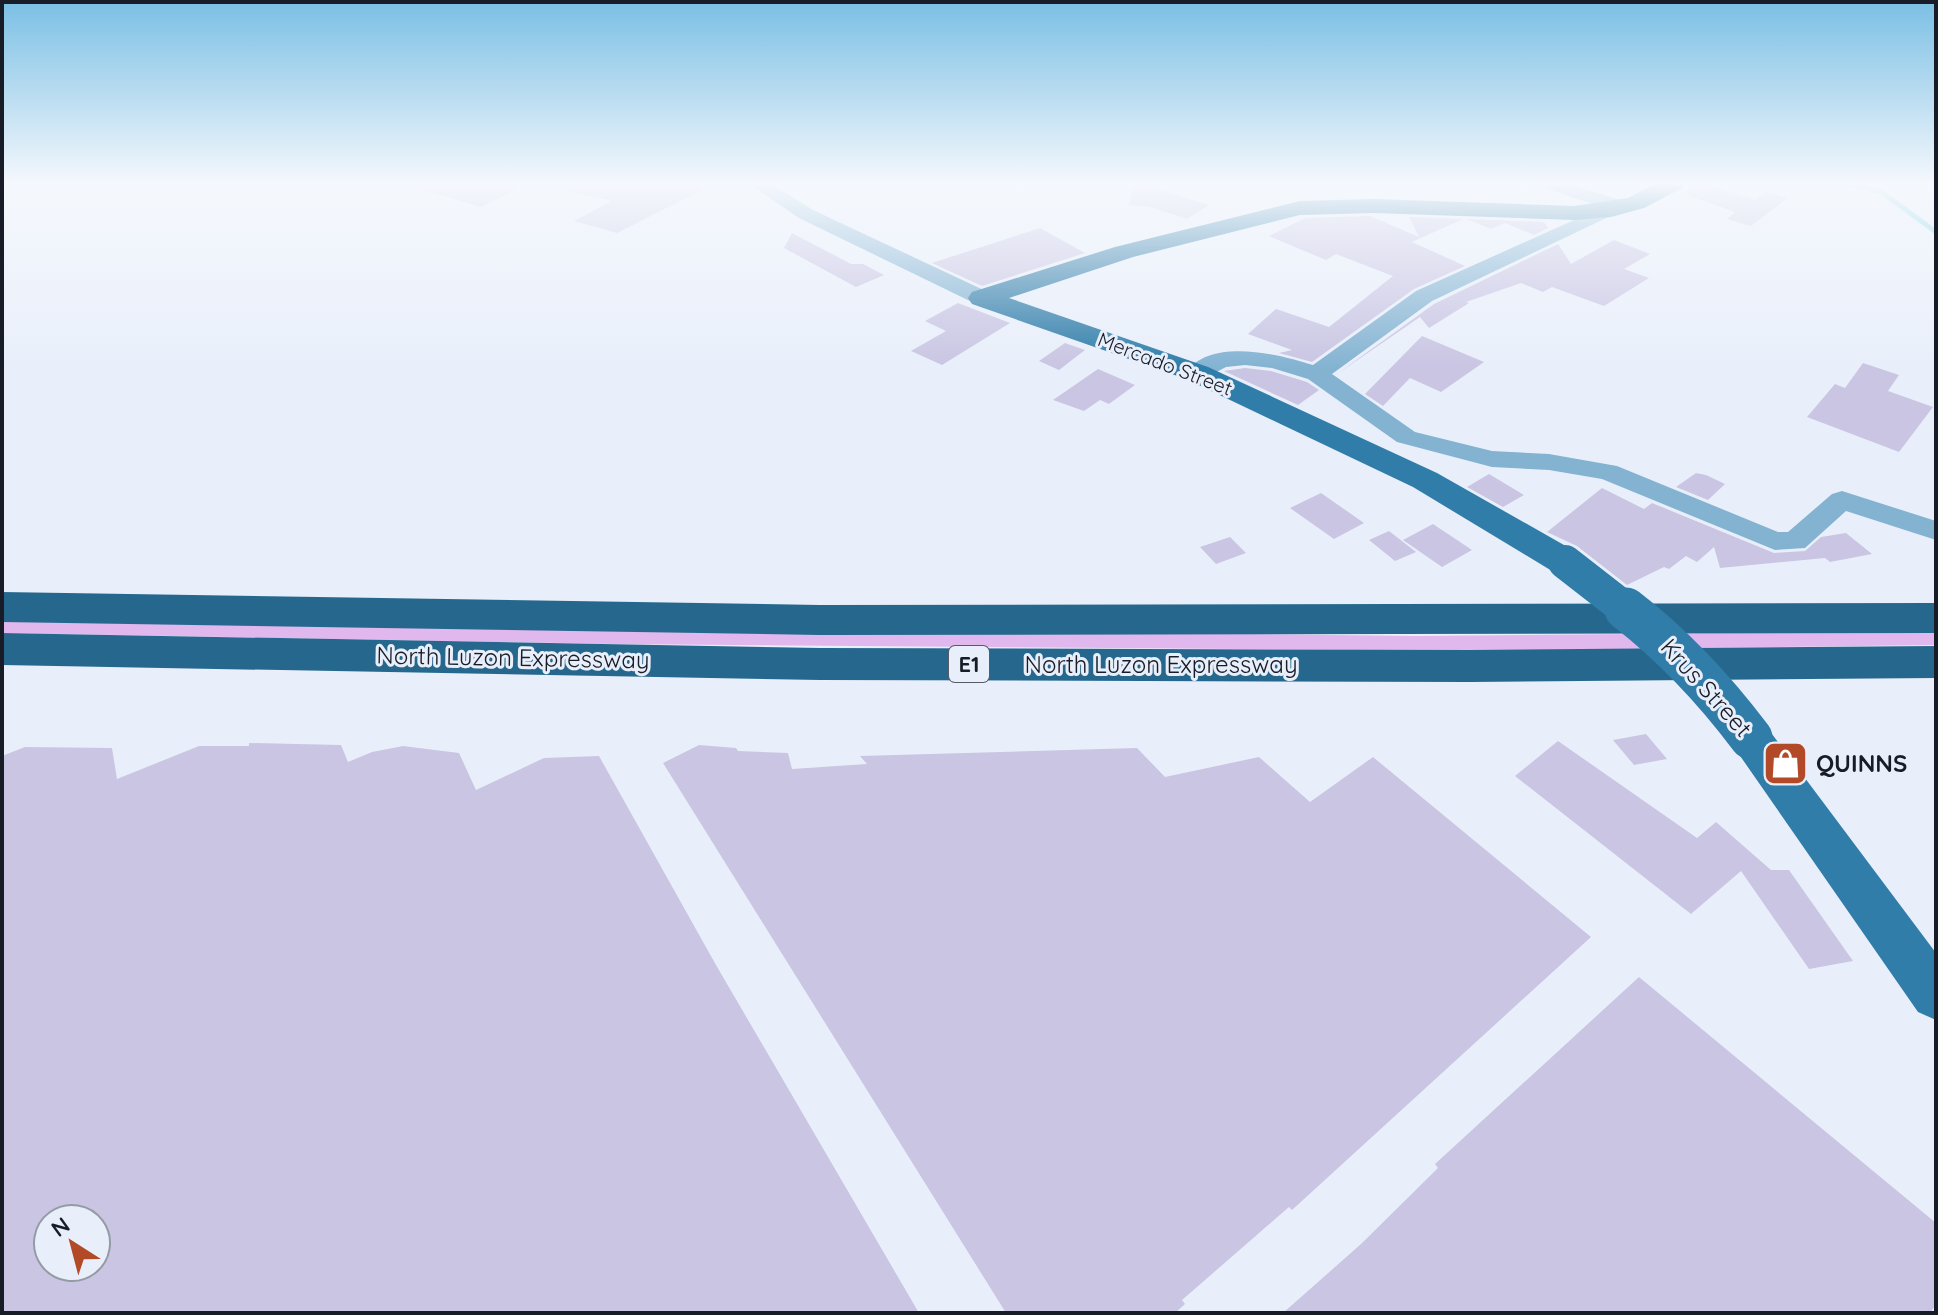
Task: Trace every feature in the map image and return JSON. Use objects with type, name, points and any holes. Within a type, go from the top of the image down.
[{"type":"highway","name":"North Luzon Expressway","points":[[2,607],[820,620],[1936,618]]},
{"type":"highway","name":"North Luzon Expressway","points":[[2,649],[820,664],[1470,666],[1936,662]]},
{"type":"main road","points":[[982,298],[1155,244]]},
{"type":"main road","name":"Mercado Street","points":[[982,298],[1197,373],[1425,480],[1565,562]]},
{"type":"main road","name":"Krus Street","points":[[1565,562],[1656,632],[1712,687],[1936,995]]},
{"type":"street","name":"Mercado Street","points":[[870,244],[982,298]]},
{"type":"street","points":[[1316,374],[1424,296],[1539,244]]},
{"type":"street","points":[[1197,373],[1220,361],[1245,358],[1275,361],[1316,374],[1406,437],[1492,459],[1549,462],[1608,472],[1775,541],[1795,541],[1842,500],[1936,531]]},
{"type":"shaded area","points":[[2,619],[1416,636],[1936,631],[1936,645],[1476,651],[612,644],[2,633]]},
{"type":"building","points":[[786,244],[814,244],[851,264],[863,264],[884,275],[856,287],[784,248]]},
{"type":"building","points":[[989,244],[1069,244],[1085,253],[982,286],[932,263]]},
{"type":"building","points":[[1289,244],[1417,244],[1465,266],[1414,289],[1312,362],[1279,353],[1292,350],[1248,334],[1276,309],[1329,327],[1393,276],[1336,254],[1326,260]]},
{"type":"building","points":[[1557,244],[1571,264],[1606,244],[1625,244],[1650,254],[1624,269],[1649,278],[1604,306],[1552,287],[1543,292],[1521,283],[1466,302],[1469,303],[1429,328],[1420,317],[1337,374],[1434,304]]},
{"type":"building","points":[[958,303],[1010,323],[942,365],[911,351],[946,331],[925,321]]},
{"type":"building","points":[[1422,336],[1484,362],[1441,392],[1410,378],[1383,406],[1365,394]]},
{"type":"building","points":[[1065,343],[1085,350],[1059,370],[1039,361]]},
{"type":"building","points":[[1863,363],[1899,375],[1888,391],[1933,407],[1899,452],[1807,417],[1835,384],[1845,388]]},
{"type":"building","points":[[1245,368],[1271,371],[1307,382],[1319,390],[1298,405],[1224,371]]},
{"type":"building","points":[[1098,369],[1135,385],[1109,404],[1100,400],[1084,411],[1053,400]]},
{"type":"building","points":[[1696,473],[1725,484],[1708,500],[1676,487]]},
{"type":"building","points":[[1489,474],[1524,495],[1503,507],[1467,487]]},
{"type":"building","points":[[1602,488],[1644,509],[1652,503],[1774,553],[1805,551],[1821,537],[1846,533],[1872,554],[1830,562],[1825,558],[1720,568],[1714,547],[1697,562],[1686,556],[1669,569],[1664,567],[1627,585],[1577,546],[1547,532]]},
{"type":"building","points":[[1321,493],[1364,523],[1334,539],[1290,508]]},
{"type":"building","points":[[1433,524],[1472,550],[1442,567],[1403,540]]},
{"type":"building","points":[[1389,531],[1416,552],[1395,561],[1369,540]]},
{"type":"building","points":[[1230,537],[1246,553],[1216,564],[1200,547]]},
{"type":"building","points":[[1646,734],[1667,759],[1634,765],[1613,740]]},
{"type":"building","points":[[1558,741],[1697,838],[1716,822],[1771,870],[1789,870],[1853,961],[1809,969],[1741,871],[1691,914],[1515,776]]},
{"type":"building","points":[[249,743],[341,745],[348,762],[372,752],[403,746],[459,753],[476,790],[544,758],[599,756],[716,965],[919,1313],[2,1313],[2,756],[25,747],[112,748],[117,779],[199,746],[249,746]]},
{"type":"building","points":[[699,745],[736,748],[738,751],[788,753],[792,769],[867,764],[860,756],[1137,748],[1165,777],[1259,757],[1310,802],[1373,757],[1591,937],[1292,1210],[1289,1207],[1182,1300],[1185,1304],[1175,1313],[1006,1313],[663,763]]},
{"type":"building","points":[[1639,977],[1936,1223],[1936,1304],[1930,1313],[1283,1313],[1361,1244],[1438,1168],[1435,1164]]},
{"type":"place","name":"QUINNS","points":[[1785,764]]}]
